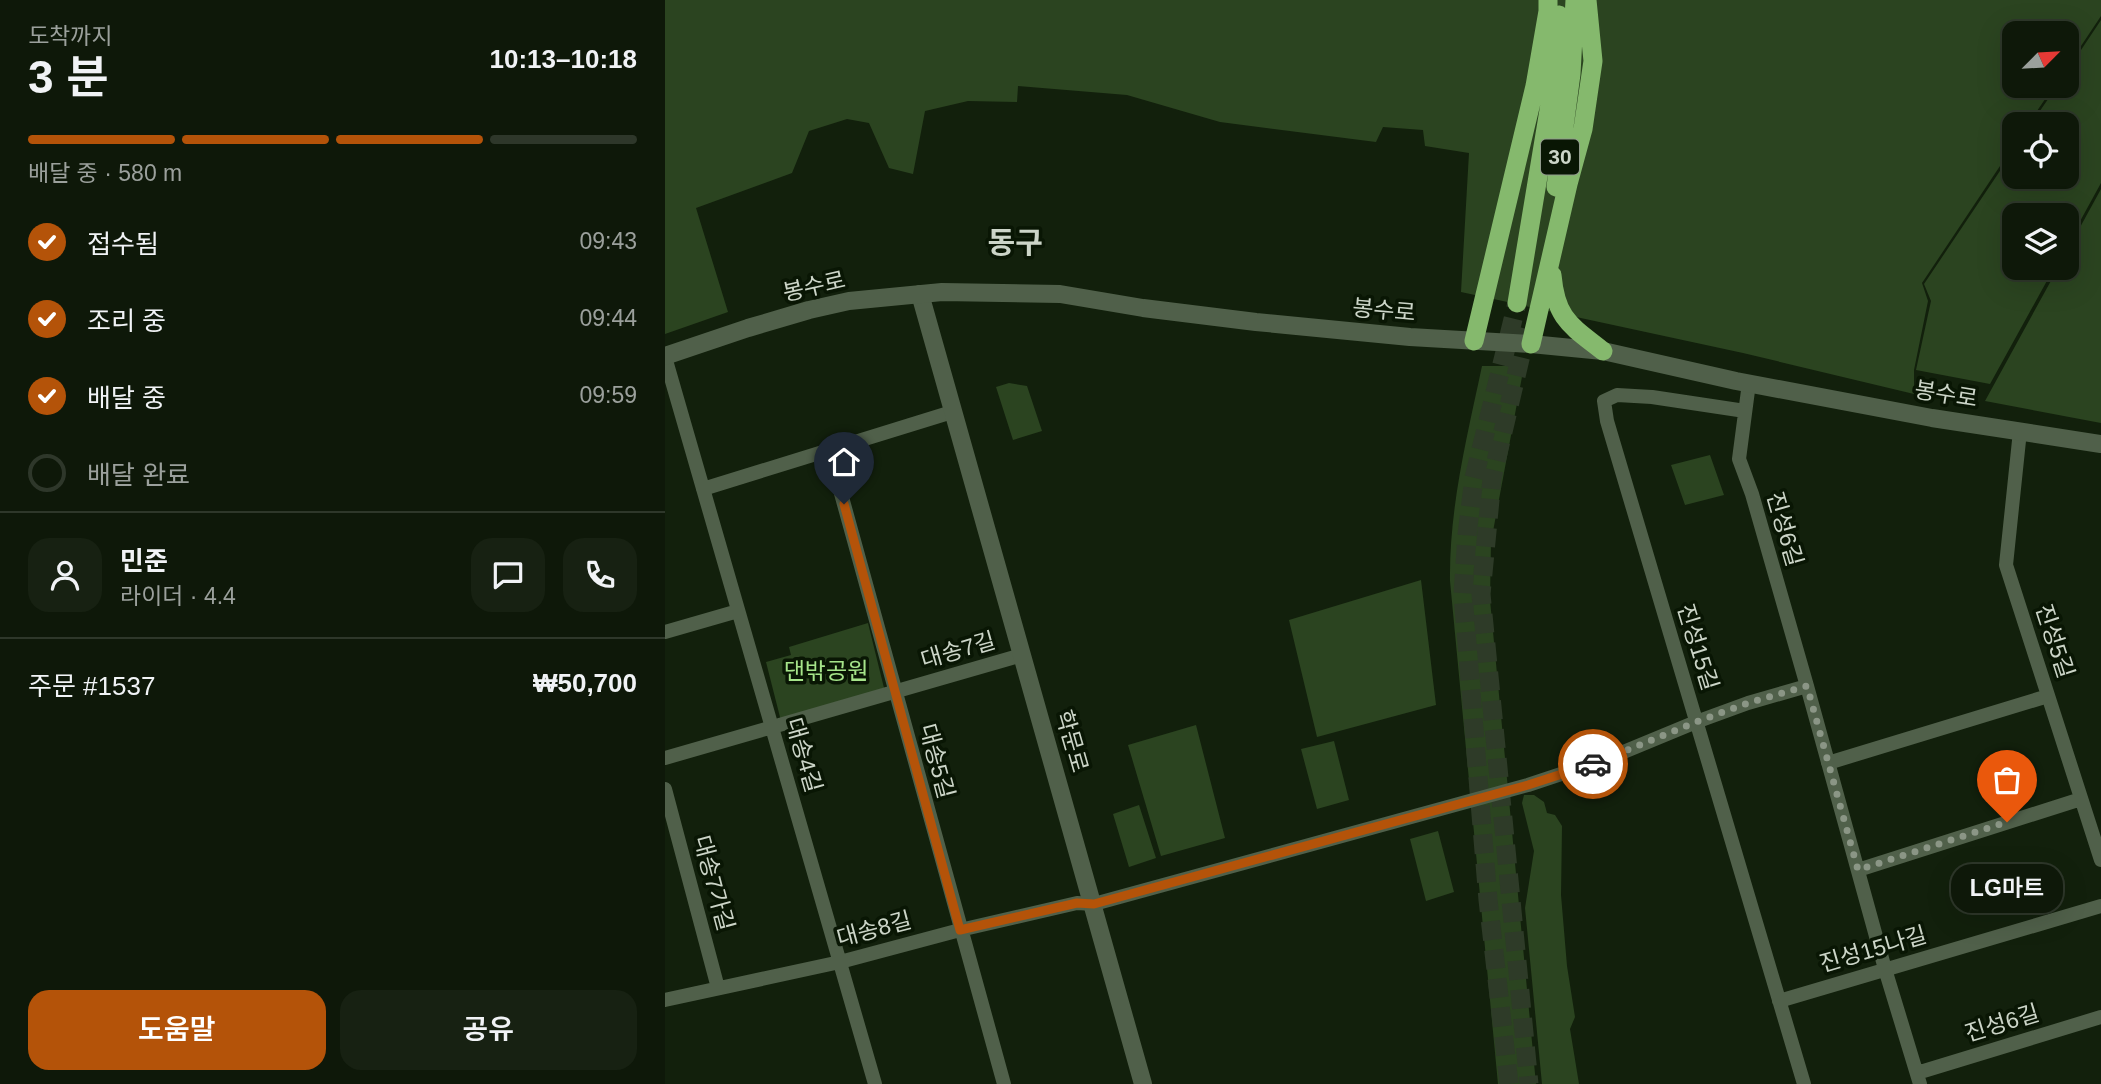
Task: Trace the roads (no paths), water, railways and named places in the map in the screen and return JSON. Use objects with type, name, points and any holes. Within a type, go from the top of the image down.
[{"type":"highway","points":[[1474,341],[1535,86],[1548,0]]},
{"type":"highway","name":"30","points":[[1560,0],[1555,74],[1524,307],[1557,183],[1571,74],[1575,0]]},
{"type":"highway","points":[[1531,344],[1583,129],[1593,61],[1587,0]]},
{"type":"highway","points":[[1551,261],[1555,299],[1566,320],[1603,351]]},
{"type":"main road","name":"봉수로","points":[[665,357],[809,310],[849,302],[941,292],[1060,294],[1143,308],[1256,321],[1410,337],[1603,351],[1749,383],[1932,418],[2101,444]]},
{"type":"main road","name":"학문로","points":[[920,295],[1143,1084]]},
{"type":"street","name":"대송4길","points":[[665,357],[875,1084]]},
{"type":"street","name":"진성6길","points":[[1749,383],[1739,459],[1752,494],[1918,1079],[2101,1017]]},
{"type":"street","name":"진성15길","points":[[1745,411],[1652,397],[1617,395],[1604,401],[1607,421],[1804,1084]]},
{"type":"street","points":[[703,489],[952,412]]},
{"type":"street","name":"진성5길","points":[[2020,431],[2006,565],[2101,860]]},
{"type":"street","name":"대송5길","points":[[829,450],[1004,1084]]},
{"type":"street","points":[[665,632],[738,611]]},
{"type":"street","name":"대송7길","points":[[665,758],[1022,655]]},
{"type":"street","points":[[1696,722],[1807,686]]},
{"type":"street","points":[[1828,764],[2048,696]]},
{"type":"street","name":"대송8길","points":[[665,1000],[840,962],[1077,903],[1094,904],[1528,785],[1609,758],[1696,722]]},
{"type":"street","name":"대송7가길","points":[[665,789],[718,988]]},
{"type":"street","points":[[1858,870],[2081,799]]},
{"type":"street","name":"진성15나길","points":[[1779,1001],[2101,906]]},
{"type":"tunnel","points":[[1509,1084],[1488,900],[1463,595],[1474,478],[1517,303]]},
{"type":"tunnel","points":[[1527,329],[1492,479],[1481,594],[1529,1084]]},
{"type":"place","name":"LG마트","points":[[2007,822]]},
{"type":"district","name":"동구","points":[[1015,243]]},
{"type":"park label","name":"댄밖공원","points":[[826,671]]}]
